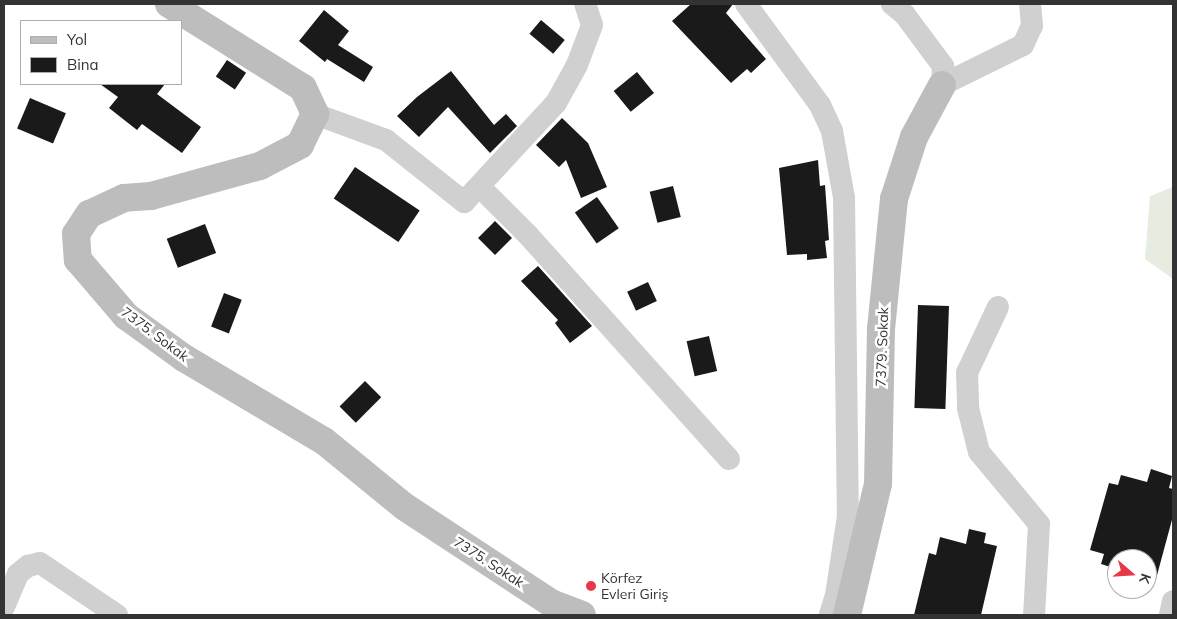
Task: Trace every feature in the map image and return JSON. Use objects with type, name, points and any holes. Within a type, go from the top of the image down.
[{"type":"street","points":[[169,4],[303,88],[315,114],[386,140],[464,202],[480,187],[556,103],[577,65],[592,24],[585,4]]},
{"type":"street","points":[[746,4],[820,105],[832,131],[844,198],[848,516],[836,595],[830,615]]},
{"type":"street","points":[[892,4],[905,15],[943,66],[942,85],[1023,45],[1032,26],[1030,4]]},
{"type":"street","name":"7379. Sokak","points":[[847,615],[878,484],[881,329],[894,199],[914,138],[942,85]]},
{"type":"street","name":"7375. Sokak","points":[[315,114],[300,145],[260,166],[151,196],[124,198],[90,214],[76,234],[78,260],[126,316],[184,358],[324,441],[405,507],[543,598],[582,615]]},
{"type":"street","points":[[480,187],[528,235],[730,459]]},
{"type":"street","points":[[998,307],[967,373],[968,408],[979,452],[1039,524],[1034,615]]},
{"type":"street","points":[[4,607],[18,574],[28,566],[40,563],[117,615]]},
{"type":"street","points":[[1170,615],[1173,602]]},
{"type":"shaded area","points":[[1173,187],[1173,279],[1145,259],[1150,196]]},
{"type":"building","points":[[691,4],[733,4],[726,13],[766,59],[751,73],[747,69],[731,83],[672,21]]},
{"type":"building","points":[[324,10],[349,31],[338,45],[373,67],[364,82],[327,59],[325,62],[299,41]]},
{"type":"building","points":[[541,20],[565,40],[553,54],[529,34]]},
{"type":"building","points":[[227,60],[246,73],[235,89],[216,77]]},
{"type":"building","points":[[451,71],[494,125],[506,114],[517,126],[490,153],[448,107],[419,137],[397,116],[417,97]]},
{"type":"building","points":[[637,72],[654,93],[631,112],[614,91]]},
{"type":"building","points":[[101,85],[164,85],[157,94],[201,127],[182,153],[142,124],[137,130],[109,108],[118,97]]},
{"type":"building","points":[[30,98],[66,113],[53,144],[17,128]]},
{"type":"building","points":[[562,118],[588,143],[607,187],[581,198],[566,160],[559,167],[536,145]]},
{"type":"building","points":[[818,160],[820,186],[825,185],[829,240],[825,241],[827,258],[807,260],[807,254],[787,255],[779,168]]},
{"type":"building","points":[[355,167],[420,211],[398,242],[334,199]]},
{"type":"building","points":[[673,186],[681,217],[657,223],[650,192]]},
{"type":"building","points":[[597,197],[619,228],[597,244],[575,212]]},
{"type":"building","points":[[495,221],[512,238],[495,255],[478,238]]},
{"type":"building","points":[[205,224],[216,253],[178,268],[167,239]]},
{"type":"building","points":[[538,266],[592,326],[570,343],[555,323],[558,320],[521,281]]},
{"type":"building","points":[[648,282],[657,301],[636,311],[627,292]]},
{"type":"building","points":[[224,293],[242,300],[229,333],[211,327]]},
{"type":"building","points":[[918,305],[949,306],[945,409],[914,408]]},
{"type":"building","points":[[709,336],[717,371],[695,376],[687,341]]},
{"type":"building","points":[[365,381],[381,397],[356,423],[340,406]]},
{"type":"building","points":[[1151,469],[1172,476],[1169,488],[1173,489],[1173,516],[1157,575],[1157,549],[1107,549],[1107,566],[1101,564],[1104,554],[1090,550],[1109,483],[1118,485],[1121,475],[1147,482]]},
{"type":"building","points":[[969,529],[986,533],[984,543],[997,546],[981,615],[914,615],[929,553],[936,555],[940,537],[966,544]]},
{"type":"place","name":"Körfez Evleri Giriş","points":[[591,586]]}]
